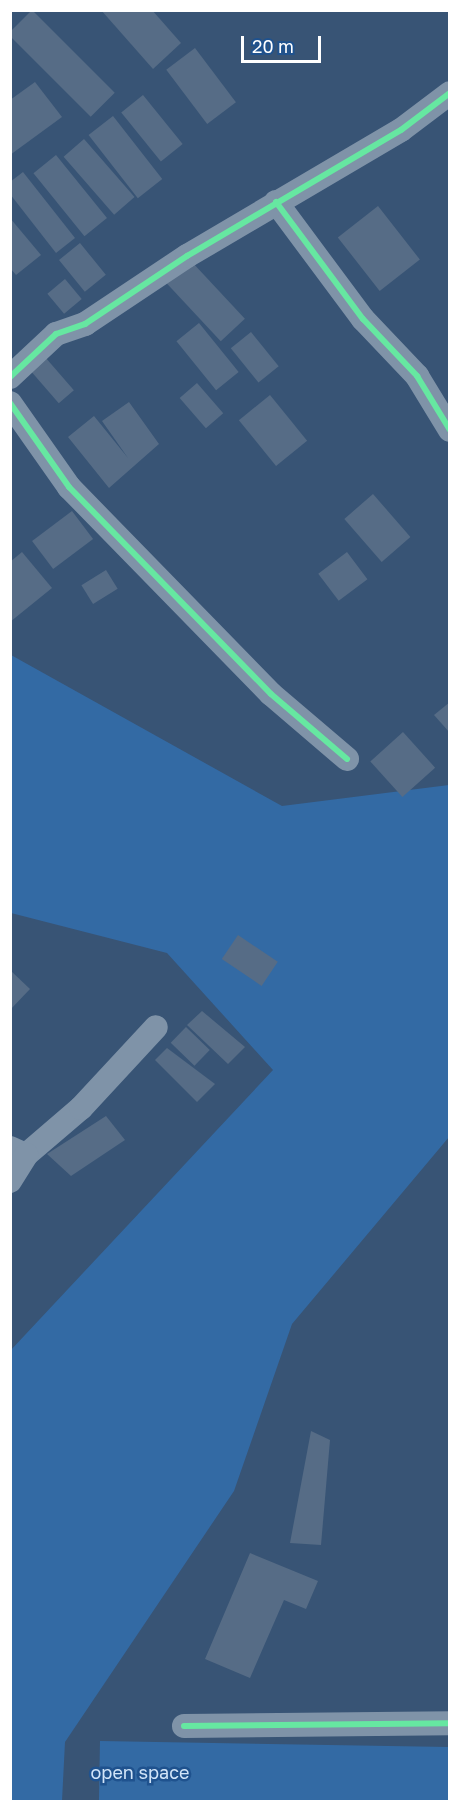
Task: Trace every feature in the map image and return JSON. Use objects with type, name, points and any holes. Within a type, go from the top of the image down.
[{"type":"street","points":[[10,377],[56,334],[85,324],[276,202],[401,130],[450,93]]},
{"type":"street","points":[[276,202],[363,319],[417,376],[450,430]]},
{"type":"street","points":[[10,403],[69,487],[271,694],[347,759]]},
{"type":"street","points":[[10,1181],[18,1152],[81,1108],[156,1028]]},
{"type":"street","points":[[184,1726],[450,1723]]},
{"type":"green space","points":[[11,655],[282,806],[449,785],[449,1137],[292,1324],[234,1491],[65,1742],[62,1801],[11,1801],[10,1351],[273,1070],[167,953],[11,913]]},
{"type":"green space","name":"open space","points":[[100,1741],[449,1747],[448,1802],[99,1801]]},
{"type":"building","points":[[32,10],[115,93],[91,117],[10,36],[10,32]]},
{"type":"building","points":[[101,10],[152,10],[181,43],[153,69]]},
{"type":"building","points":[[195,48],[236,102],[207,124],[166,70]]},
{"type":"building","points":[[35,82],[62,117],[10,155],[10,100]]},
{"type":"building","points":[[143,95],[183,144],[161,162],[121,113]]},
{"type":"building","points":[[113,116],[162,179],[138,198],[89,135]]},
{"type":"building","points":[[84,139],[135,197],[114,215],[64,157]]},
{"type":"building","points":[[56,155],[107,218],[84,236],[33,173]]},
{"type":"building","points":[[23,172],[75,238],[56,253],[10,194],[10,182]]},
{"type":"building","points":[[378,206],[420,260],[380,291],[338,237]]},
{"type":"building","points":[[10,218],[41,255],[16,275],[10,268]]},
{"type":"building","points":[[80,243],[106,275],[85,292],[59,260]]},
{"type":"building","points":[[191,261],[245,319],[221,341],[167,284]]},
{"type":"building","points":[[65,279],[82,299],[64,314],[47,294]]},
{"type":"building","points":[[199,323],[239,372],[216,390],[176,341]]},
{"type":"building","points":[[251,332],[279,366],[258,383],[231,348]]},
{"type":"building","points":[[45,357],[74,390],[59,403],[30,370]]},
{"type":"building","points":[[197,383],[223,413],[206,428],[180,398]]},
{"type":"building","points":[[270,395],[307,441],[276,466],[239,420]]},
{"type":"building","points":[[129,402],[159,444],[109,488],[68,437],[94,416],[128,458],[102,421]]},
{"type":"building","points":[[373,494],[410,537],[382,562],[344,519]]},
{"type":"building","points":[[72,511],[93,539],[53,569],[32,541]]},
{"type":"building","points":[[22,552],[52,588],[10,622],[10,562]]},
{"type":"building","points":[[347,552],[367,579],[339,601],[318,574]]},
{"type":"building","points":[[106,570],[118,589],[93,604],[81,585]]},
{"type":"building","points":[[450,702],[450,733],[434,715]]},
{"type":"building","points":[[403,732],[435,768],[402,797],[370,761]]},
{"type":"building","points":[[238,935],[278,962],[262,986],[222,959]]},
{"type":"building","points":[[10,970],[30,989],[10,1010]]},
{"type":"building","points":[[202,1011],[245,1047],[228,1064],[187,1025]]},
{"type":"building","points":[[186,1027],[210,1050],[194,1066],[171,1043]]},
{"type":"building","points":[[167,1048],[215,1084],[197,1102],[155,1060]]},
{"type":"building","points":[[106,1116],[125,1140],[71,1176],[47,1154]]},
{"type":"building","points":[[311,1431],[330,1440],[321,1545],[290,1543]]},
{"type":"building","points":[[250,1553],[318,1581],[306,1609],[284,1600],[250,1678],[205,1659]]},
{"type":"cycle path","points":[[10,377],[56,334],[85,324],[187,256],[401,130],[450,93]]},
{"type":"cycle path","points":[[276,202],[363,319],[417,376],[450,430]]},
{"type":"cycle path","points":[[10,403],[69,487],[271,694],[347,759]]},
{"type":"cycle path","points":[[184,1726],[450,1723]]}]
